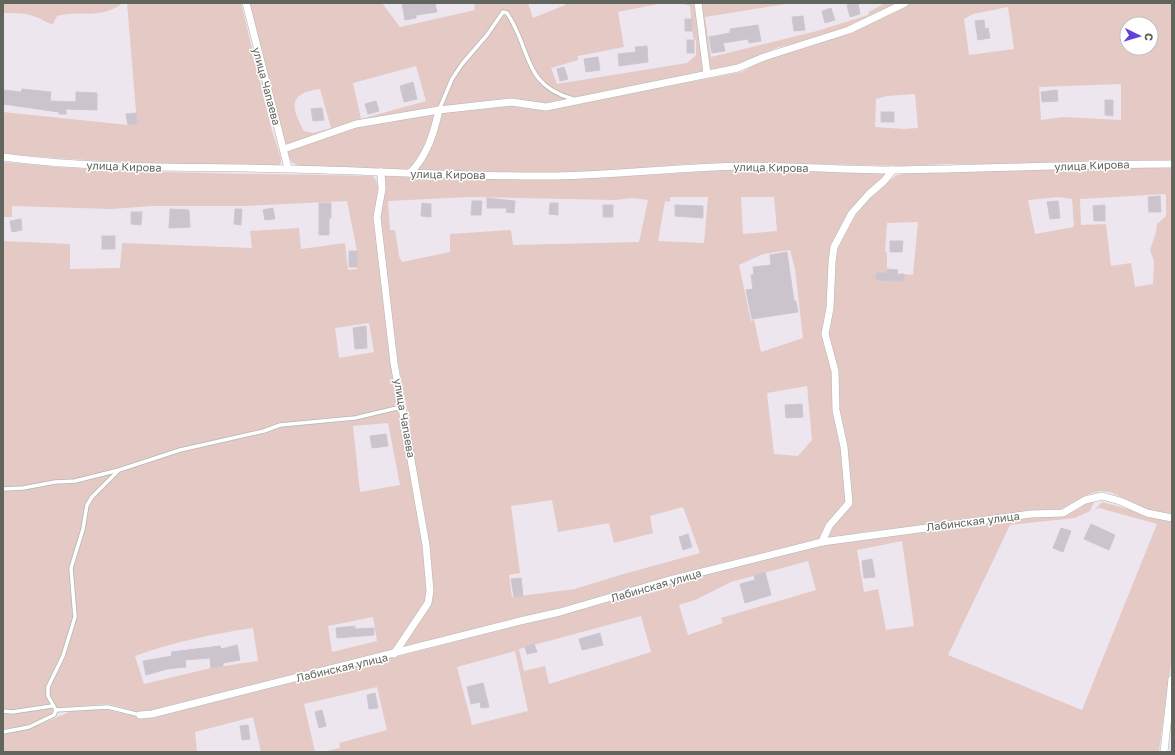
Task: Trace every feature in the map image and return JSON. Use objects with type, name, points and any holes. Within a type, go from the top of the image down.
[{"type":"street","name":"улица Чапаева","points":[[246,3],[288,168]]},
{"type":"street","points":[[698,3],[707,74]]},
{"type":"street","points":[[284,149],[356,124],[439,110],[511,102],[546,108],[738,68],[764,57],[849,30],[905,3]]},
{"type":"street","points":[[410,173],[420,163],[428,148],[439,110]]},
{"type":"street","name":"улица Кирова","points":[[3,157],[48,163],[164,168],[288,168],[410,173],[591,175],[744,166],[893,170],[1106,164],[1172,164]]},
{"type":"street","points":[[822,542],[829,526],[849,503],[844,447],[836,410],[835,371],[825,334],[830,308],[834,247],[852,213],[869,194],[884,182],[893,170]]},
{"type":"street","name":"улица Чапаева","points":[[381,172],[382,189],[377,217],[394,363],[403,406],[426,545],[430,591],[428,603],[394,654]]},
{"type":"street","name":"Лабинская улица","points":[[140,715],[152,714],[271,683],[560,612],[666,581],[822,542],[1031,514],[1063,513],[1085,500],[1102,496],[1120,501],[1147,513],[1172,518]]},
{"type":"street","points":[[1164,752],[1172,679]]},
{"type":"lane","points":[[439,110],[452,79],[503,12],[507,13],[522,38],[531,69],[540,82],[562,96],[580,101]]},
{"type":"lane","points":[[3,489],[23,488],[55,482],[75,481],[119,470],[180,450],[264,431],[280,425],[355,418],[403,406]]},
{"type":"lane","points":[[119,470],[92,497],[87,505],[83,529],[71,568],[76,617],[63,656],[48,687],[48,696],[52,706],[56,710],[108,707],[140,715]]},
{"type":"lane","points":[[3,712],[52,706]]},
{"type":"lane","points":[[3,732],[29,727],[54,715],[56,710]]},
{"type":"shaded area","points":[[3,3],[123,3],[106,12],[57,16],[53,24],[28,14],[3,13]]},
{"type":"shaded area","points":[[127,3],[241,3],[272,131],[281,158],[281,163],[277,166],[174,164],[3,154],[3,112],[128,125],[137,124]]},
{"type":"shaded area","points":[[249,3],[382,3],[400,27],[475,10],[474,3],[528,3],[533,18],[565,5],[565,3],[663,3],[618,12],[624,47],[578,56],[578,60],[551,68],[557,84],[687,63],[696,55],[696,41],[693,37],[690,6],[680,3],[792,3],[705,17],[711,57],[817,31],[868,15],[869,12],[885,3],[900,3],[847,29],[809,41],[779,47],[735,66],[545,105],[511,98],[429,109],[285,145]],"holes":[[[416,66],[426,101],[361,119],[353,83]],[[320,89],[331,128],[313,133],[304,131],[296,114],[295,102],[302,94]]]},
{"type":"shaded area","points":[[912,3],[1172,3],[1172,161],[1103,160],[1026,164],[948,164],[902,166],[776,163],[689,164],[592,172],[430,172],[300,166],[292,162],[287,150],[360,126],[437,112],[512,103],[546,109],[742,72],[767,58],[900,9]],"holes":[[[1008,7],[1014,49],[969,55],[964,19],[973,14]],[[1121,84],[1121,120],[1063,117],[1041,120],[1039,87]],[[915,94],[918,128],[904,129],[875,127],[876,99],[887,96]]]},
{"type":"shaded area","points":[[3,162],[141,171],[373,176],[379,192],[375,221],[429,591],[423,608],[413,625],[388,653],[143,713],[109,704],[51,708],[53,710],[52,714],[25,726],[3,729],[3,241],[70,244],[70,269],[120,268],[122,243],[252,248],[250,231],[299,228],[301,249],[345,243],[348,270],[357,269],[357,251],[347,201],[246,206],[151,206],[112,209],[12,206],[12,217],[3,217]],"holes":[[[369,323],[374,352],[339,358],[335,328]],[[388,423],[400,485],[360,492],[353,426]],[[373,617],[377,641],[332,652],[328,626]],[[253,628],[258,661],[211,668],[144,684],[135,656],[208,636]]]},
{"type":"shaded area","points":[[1172,167],[1172,514],[1155,513],[1110,492],[1100,491],[1089,494],[1059,510],[864,532],[827,539],[831,529],[848,509],[827,333],[837,246],[844,231],[871,195],[897,175],[910,173]],"holes":[[[1166,194],[1166,216],[1157,224],[1150,250],[1154,261],[1153,284],[1135,287],[1131,263],[1111,266],[1106,224],[1081,225],[1080,199]],[[1059,197],[1072,199],[1074,227],[1035,234],[1028,200]],[[918,222],[913,275],[904,274],[904,281],[887,280],[887,252],[885,251],[887,223]]]},
{"type":"shaded area","points":[[721,170],[889,173],[858,201],[843,222],[833,244],[824,335],[833,374],[843,448],[847,503],[820,540],[559,610],[399,650],[430,603],[409,418],[397,358],[380,220],[385,176],[511,179]],"holes":[[[469,197],[616,200],[632,198],[648,200],[639,242],[513,245],[511,230],[450,234],[450,252],[402,262],[399,256],[395,230],[390,230],[388,201]],[[670,197],[708,197],[704,243],[658,241],[665,201],[670,202]],[[741,197],[774,197],[777,231],[743,234]],[[790,250],[795,269],[803,338],[761,352],[754,320],[751,321],[739,265],[763,254]],[[807,386],[812,440],[798,456],[774,454],[767,393]],[[552,500],[558,532],[609,523],[614,543],[653,533],[650,516],[683,507],[700,553],[575,589],[512,597],[509,575],[520,573],[511,506]]]},
{"type":"shaded area","points":[[1085,502],[1094,502],[1090,511],[1075,518],[1010,525],[948,655],[1082,710],[1157,524],[1099,508],[1095,509],[1102,502],[1172,521],[1172,656],[1159,752],[322,752],[340,748],[339,743],[387,730],[377,687],[304,704],[315,752],[261,752],[253,717],[195,732],[197,752],[3,752],[3,733],[29,729],[74,710],[108,710],[138,717],[325,675],[562,614],[755,561],[835,542],[1069,514],[1080,508]],"holes":[[[902,541],[914,626],[886,630],[878,589],[864,592],[857,550]],[[808,561],[816,590],[721,618],[723,623],[688,635],[679,605],[695,600],[731,582]],[[641,616],[651,652],[549,684],[545,666],[524,671],[519,649]],[[515,651],[528,711],[472,725],[457,667]]]},
{"type":"building","points":[[402,3],[435,3],[437,12],[416,15],[416,18],[405,20]]},
{"type":"building","points":[[858,3],[860,14],[850,17],[847,5]]},
{"type":"building","points":[[831,8],[835,20],[825,23],[822,11]]},
{"type":"building","points":[[803,16],[805,30],[794,31],[792,17]]},
{"type":"building","points":[[685,19],[692,19],[692,31],[685,31]]},
{"type":"building","points":[[984,20],[985,29],[988,28],[990,38],[978,40],[975,21]]},
{"type":"building","points":[[758,25],[761,41],[749,43],[748,39],[723,43],[725,51],[712,53],[709,37],[730,33],[730,29]]},
{"type":"building","points":[[687,40],[694,40],[694,53],[687,53]]},
{"type":"building","points":[[647,46],[648,62],[619,66],[618,54],[636,52],[635,47]]},
{"type":"building","points":[[598,57],[600,70],[586,72],[584,59]]},
{"type":"building","points":[[564,67],[568,79],[560,81],[557,69]]},
{"type":"building","points":[[413,82],[417,99],[404,102],[400,86]]},
{"type":"building","points":[[22,89],[51,92],[50,101],[76,102],[76,92],[97,93],[97,110],[66,109],[66,114],[59,114],[59,112],[3,104],[3,90],[21,92]]},
{"type":"building","points":[[1057,90],[1058,101],[1042,102],[1041,92]]},
{"type":"building","points":[[1105,100],[1113,100],[1113,116],[1105,115]]},
{"type":"building","points":[[376,101],[379,111],[368,114],[365,104]]},
{"type":"building","points":[[322,108],[324,120],[313,121],[311,109]]},
{"type":"building","points":[[881,112],[894,112],[894,122],[881,122]]},
{"type":"building","points":[[136,113],[137,124],[128,125],[126,114]]},
{"type":"building","points":[[1160,196],[1161,212],[1149,212],[1148,197]]},
{"type":"building","points":[[487,198],[515,201],[514,213],[506,212],[507,208],[487,208]]},
{"type":"building","points":[[472,201],[482,201],[481,215],[471,215]]},
{"type":"building","points":[[1058,201],[1060,218],[1050,219],[1047,202]]},
{"type":"building","points":[[319,203],[331,203],[329,235],[319,235]]},
{"type":"building","points":[[422,203],[431,204],[431,217],[421,216]]},
{"type":"building","points":[[550,203],[558,203],[558,215],[549,214]]},
{"type":"building","points":[[603,205],[613,205],[613,217],[603,217]]},
{"type":"building","points":[[675,205],[703,206],[703,218],[675,216]]},
{"type":"building","points":[[1105,205],[1105,221],[1094,221],[1093,206]]},
{"type":"building","points":[[273,208],[275,219],[265,220],[263,210]]},
{"type":"building","points":[[170,209],[189,210],[190,227],[169,228]]},
{"type":"building","points":[[235,209],[242,209],[241,225],[234,224]]},
{"type":"building","points":[[131,212],[142,212],[141,225],[131,224]]},
{"type":"building","points":[[21,219],[22,230],[12,232],[10,221]]},
{"type":"building","points":[[102,236],[115,236],[115,249],[102,249]]},
{"type":"building","points":[[890,241],[903,241],[902,252],[890,252]]},
{"type":"building","points":[[349,251],[357,251],[357,267],[349,267]]},
{"type":"building","points":[[787,252],[794,301],[796,301],[798,312],[752,319],[746,290],[753,289],[751,275],[754,274],[753,267],[771,265],[770,255]]},
{"type":"building","points":[[887,269],[898,270],[897,274],[904,274],[904,281],[876,280],[876,273],[887,273]]},
{"type":"building","points":[[366,326],[367,348],[355,349],[353,328]]},
{"type":"building","points":[[802,404],[803,417],[786,418],[785,405]]},
{"type":"building","points":[[386,434],[388,446],[372,448],[370,436]]},
{"type":"building","points":[[1091,524],[1115,535],[1109,550],[1084,539]]},
{"type":"building","points":[[1061,528],[1071,531],[1063,552],[1053,548]]},
{"type":"building","points":[[688,534],[692,547],[683,550],[679,537]]},
{"type":"building","points":[[872,559],[875,577],[864,578],[862,561]]},
{"type":"building","points":[[765,572],[771,595],[745,603],[740,584],[755,580],[754,576]]},
{"type":"building","points":[[521,578],[523,596],[514,597],[511,579]]},
{"type":"building","points":[[355,626],[355,629],[374,628],[374,635],[337,638],[336,628]]},
{"type":"building","points":[[600,633],[603,645],[582,650],[579,639]]},
{"type":"building","points":[[534,644],[537,652],[527,654],[525,647]]},
{"type":"building","points":[[237,645],[240,660],[223,663],[223,666],[211,668],[210,658],[185,660],[186,667],[167,669],[146,675],[143,661],[172,656],[171,652],[220,646],[221,649]]},
{"type":"building","points":[[483,683],[489,707],[481,708],[480,702],[471,704],[467,687]]},
{"type":"building","points":[[375,693],[378,708],[369,709],[367,695]]},
{"type":"building","points":[[322,710],[326,726],[319,728],[315,712]]},
{"type":"building","points":[[248,725],[250,739],[242,740],[240,726]]}]
